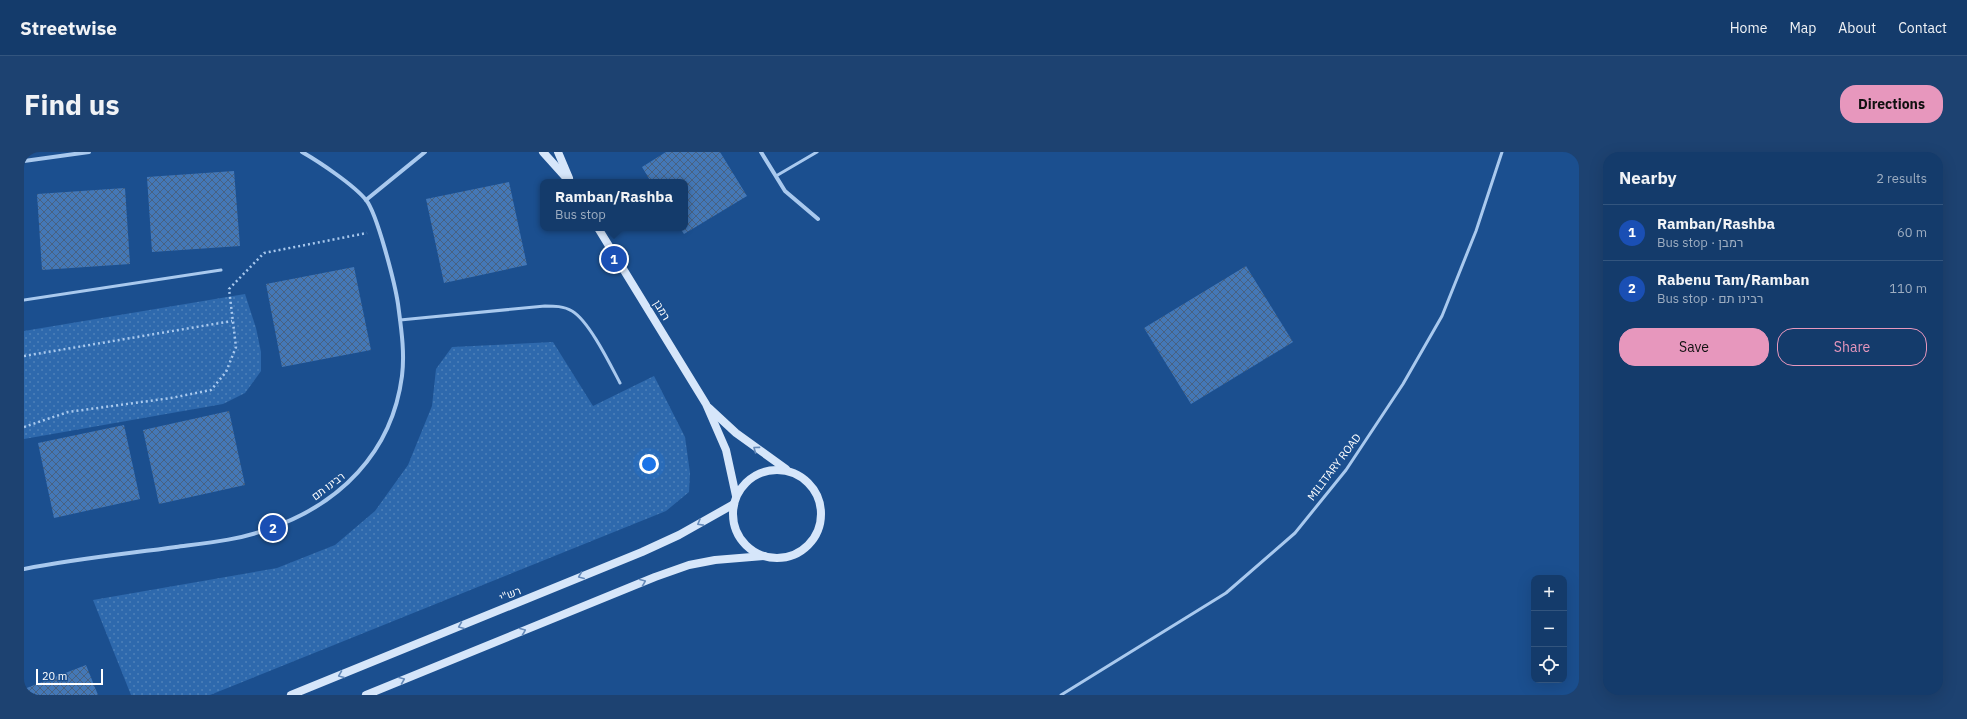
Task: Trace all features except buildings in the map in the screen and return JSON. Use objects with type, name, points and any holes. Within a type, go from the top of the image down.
[{"type":"street","points":[[24,161],[89,152]]},
{"type":"street","points":[[302,152],[341,178],[366,200],[425,152]]},
{"type":"street","points":[[543,152],[567,179]]},
{"type":"street","points":[[558,152],[569,179]]},
{"type":"street","points":[[761,152],[785,191],[818,219]]},
{"type":"street","name":"רבינו תם","points":[[24,569],[222,541],[267,530],[295,519],[329,499],[360,473],[381,443],[394,411],[402,376],[402,339],[397,295],[379,231],[366,200]]},
{"type":"street","name":"רמבן","points":[[600,231],[706,404],[726,450],[735,500]]},
{"type":"street","name":"רמבן","points":[[706,404],[736,433],[788,471]]},
{"type":"street","points":[[366,695],[655,577],[689,565],[716,560],[764,556],[787,556],[798,552],[808,545],[815,536],[821,514],[819,502],[815,492],[803,479],[788,471],[778,470],[757,474],[748,480],[735,500],[733,517],[736,530],[742,542],[752,550],[764,556]]},
{"type":"street","name":"רש\"י","points":[[291,695],[642,552],[679,535],[735,500]]},
{"type":"lane","points":[[776,176],[817,152]]},
{"type":"lane","name":"MILITARY ROAD","points":[[1061,695],[1226,592],[1300,527],[1346,470],[1403,384],[1442,316],[1476,231],[1502,152]]},
{"type":"lane","points":[[24,300],[221,270]]},
{"type":"lane","points":[[400,320],[545,306],[560,307],[572,310],[582,318],[620,383]]},
{"type":"path","points":[[24,427],[68,412],[171,398],[211,390],[226,372],[236,346],[232,321],[230,289],[264,253],[379,231]]},
{"type":"path","points":[[24,356],[232,321]]},
{"type":"shaded area","points":[[245,294],[256,328],[261,352],[261,371],[245,393],[223,404],[24,439],[24,331]]},
{"type":"shaded area","points":[[553,342],[593,406],[654,376],[685,437],[690,473],[689,492],[666,511],[210,695],[131,695],[93,600],[277,568],[335,545],[375,511],[408,465],[432,406],[436,369],[452,347]]},
{"type":"place","name":"Ramban/Rashba","points":[[614,259]]},
{"type":"place","name":"Rabenu Tam/Ramban","points":[[273,528]]}]
